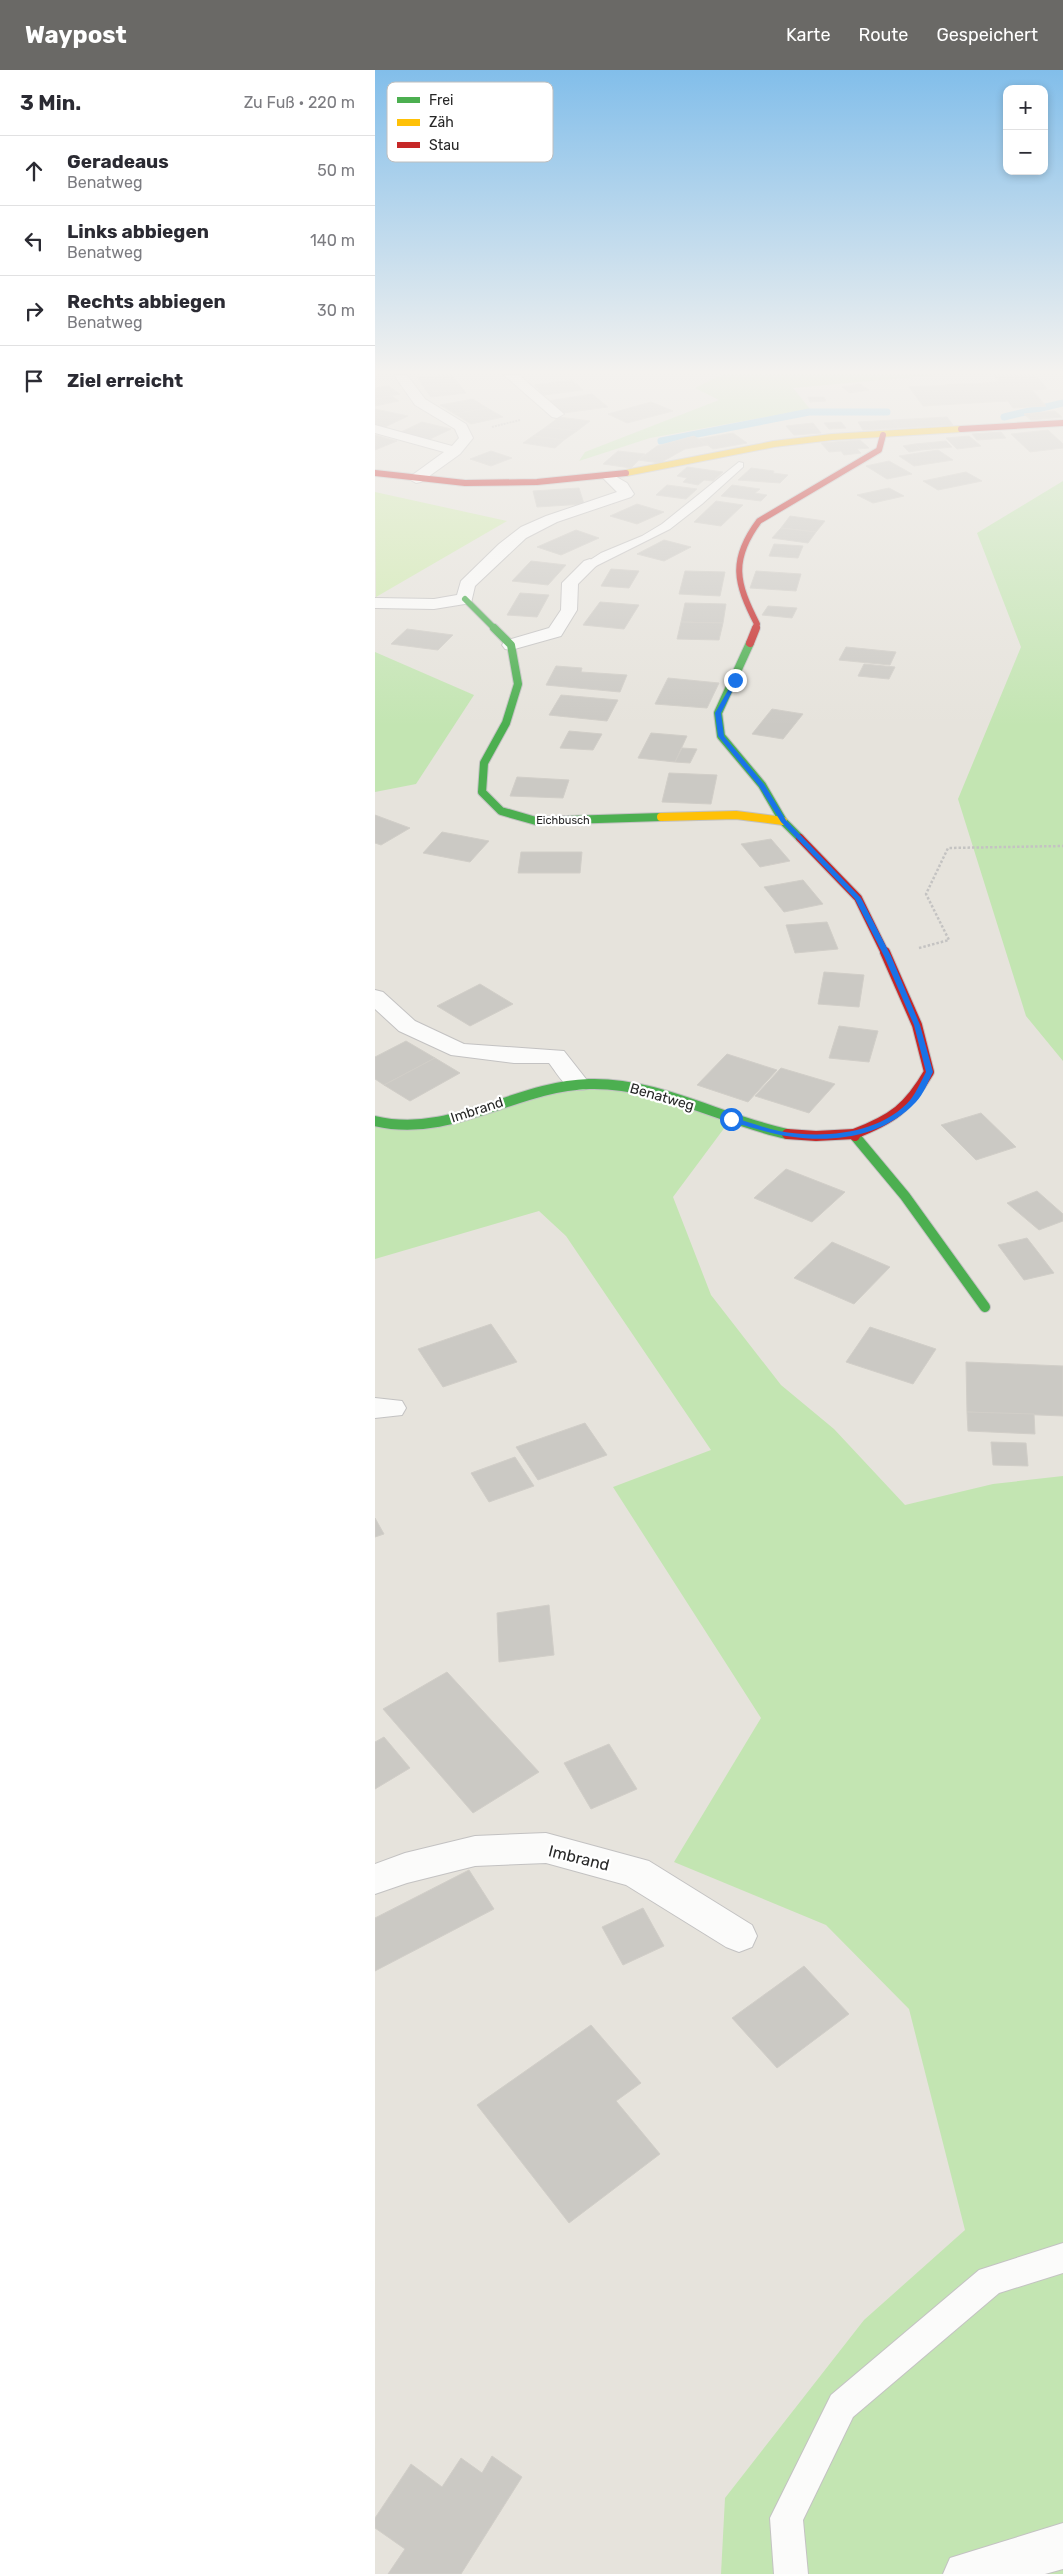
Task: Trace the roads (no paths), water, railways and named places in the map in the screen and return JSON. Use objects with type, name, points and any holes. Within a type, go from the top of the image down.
[{"type":"street","points":[[465,599],[467,585],[526,530],[550,519],[608,504],[626,494],[625,492]]},
{"type":"street","name":"Benatweg","points":[[578,1084],[611,1084],[645,1089],[777,1133],[821,1137],[854,1134],[888,1121],[913,1101],[929,1072],[917,1025],[887,956],[858,898],[783,821],[761,785],[721,736],[718,713],[735,680],[757,624],[741,593],[737,574],[745,538],[759,521],[811,492]]},
{"type":"street","points":[[465,599],[511,645],[555,632],[569,610],[569,583],[591,564]]},
{"type":"street","points":[[375,603],[434,604],[465,599]]},
{"type":"street","name":"Eichbusch","points":[[511,645],[518,684],[506,723],[484,763],[482,792],[501,811],[536,821],[736,815],[783,821]]},
{"type":"street","points":[[375,997],[407,1026],[459,1050],[514,1056],[556,1056],[578,1084]]},
{"type":"street","name":"Imbrand","points":[[375,1120],[391,1126],[426,1125],[468,1114],[521,1095],[578,1084]]},
{"type":"street","points":[[854,1134],[905,1196],[985,1306]]},
{"type":"street","name":"Imbrand","points":[[375,1879],[405,1868],[475,1851],[546,1848],[636,1872],[739,1936]]},
{"type":"street","points":[[966,2574],[1063,2546]]},
{"type":"lane","points":[[591,564],[601,556],[627,548],[653,534],[691,510],[711,492]]},
{"type":"lane","points":[[791,2574],[786,2518],[842,2406],[990,2281],[1063,2258]]}]
